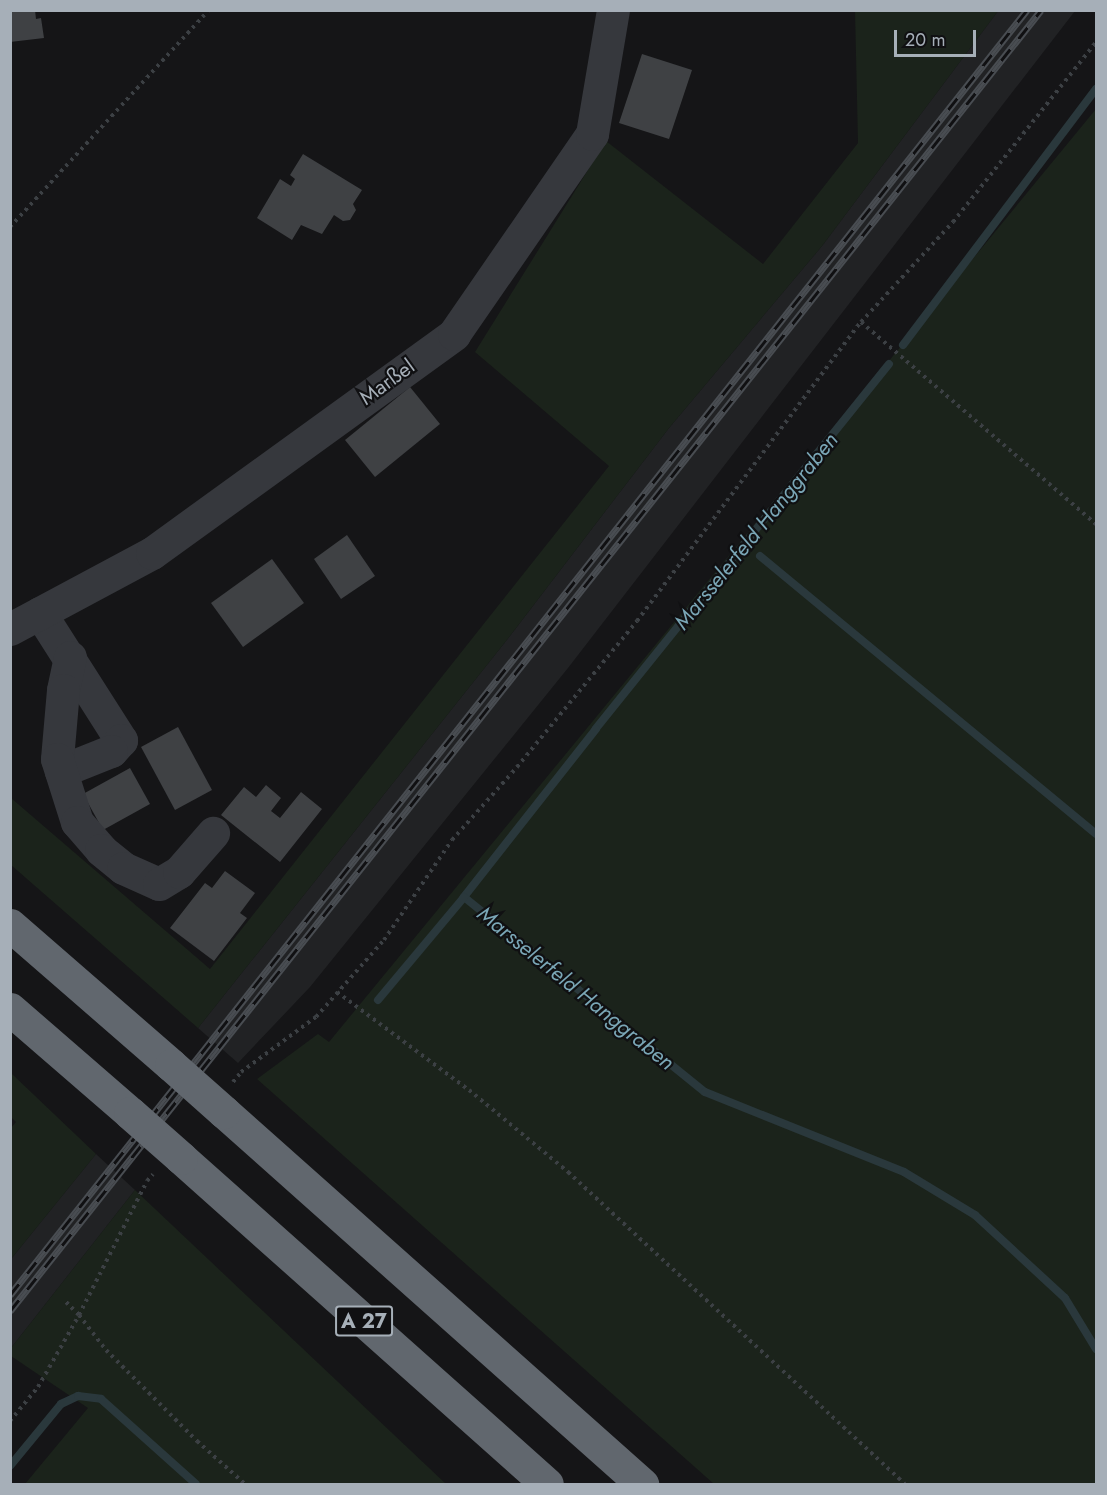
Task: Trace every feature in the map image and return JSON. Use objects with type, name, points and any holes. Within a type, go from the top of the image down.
[{"type":"highway","name":"A 27","points":[[10,925],[171,1065],[642,1485]]},
{"type":"highway","name":"A 27","points":[[10,1009],[181,1158],[547,1485]]},
{"type":"street","name":"Marßel","points":[[10,628],[152,554],[454,334],[592,134],[613,10]]},
{"type":"street","points":[[40,613],[121,740],[111,751],[62,771]]},
{"type":"street","points":[[70,657],[63,690],[57,759],[77,822],[100,850],[123,868],[159,884],[180,872],[213,832]]},
{"type":"path","points":[[10,227],[209,10]]},
{"type":"path","points":[[905,1485],[568,1172],[469,1090],[337,993],[384,940],[452,840],[517,767],[637,621],[861,322],[953,222],[1096,42]]},
{"type":"path","points":[[861,322],[1096,524]]},
{"type":"path","points":[[66,1302],[106,1350],[197,1441],[245,1485]]},
{"type":"path","points":[[10,1420],[38,1387],[79,1315]]},
{"type":"shaded area","points":[[855,11],[998,11],[822,246],[669,428],[506,641],[198,1028],[11,865],[11,798],[210,969],[609,466],[475,352],[606,141],[763,264],[858,143]]},
{"type":"shaded area","points":[[998,11],[1075,11],[568,668],[310,987],[238,1063],[198,1028],[506,641],[669,428],[822,246]]},
{"type":"shaded area","points":[[1096,109],[1096,1484],[714,1484],[257,1079],[318,1034],[329,1042]]},
{"type":"shaded area","points":[[11,1073],[96,1154],[11,1259],[10,1129],[16,1122],[11,1117]]},
{"type":"shaded area","points":[[96,1154],[135,1190],[11,1348],[11,1259]]},
{"type":"shaded area","points":[[135,1190],[446,1484],[25,1484],[88,1408],[11,1356],[11,1348]]},
{"type":"building","points":[[10,10],[35,10],[36,19],[41,18],[44,38],[10,42]]},
{"type":"building","points":[[642,54],[692,70],[669,139],[619,123]]},
{"type":"building","points":[[303,154],[362,190],[353,204],[356,210],[350,220],[343,221],[334,215],[322,234],[301,225],[292,240],[257,218],[280,179],[291,186],[295,179],[290,175]]},
{"type":"building","points":[[410,387],[440,424],[375,477],[345,440]]},
{"type":"building","points":[[347,535],[375,576],[341,599],[314,559]]},
{"type":"building","points":[[272,559],[304,603],[243,647],[211,603]]},
{"type":"building","points":[[178,727],[212,790],[175,810],[141,747]]},
{"type":"building","points":[[130,768],[150,804],[103,830],[83,794]]},
{"type":"building","points":[[266,785],[281,798],[271,811],[280,818],[301,792],[322,809],[280,862],[221,815],[244,787],[256,797]]},
{"type":"building","points":[[225,871],[255,893],[240,913],[247,918],[214,961],[170,928],[205,883],[212,888]]},
{"type":"waterway","name":"Marsselerfeld Hanggraben","points":[[903,345],[1096,89]]},
{"type":"waterway","name":"Marsselerfeld Hanggraben","points":[[889,364],[464,897],[705,1092],[904,1172],[975,1215],[1065,1298],[1096,1349]]},
{"type":"waterway","points":[[760,556],[1096,834]]},
{"type":"waterway","points":[[378,1000],[464,897]]},
{"type":"waterway","points":[[10,1466],[61,1404],[78,1396],[101,1399],[196,1484]]},
{"type":"railway","points":[[10,1295],[1027,10]]},
{"type":"railway","points":[[10,1311],[1041,10]]}]
